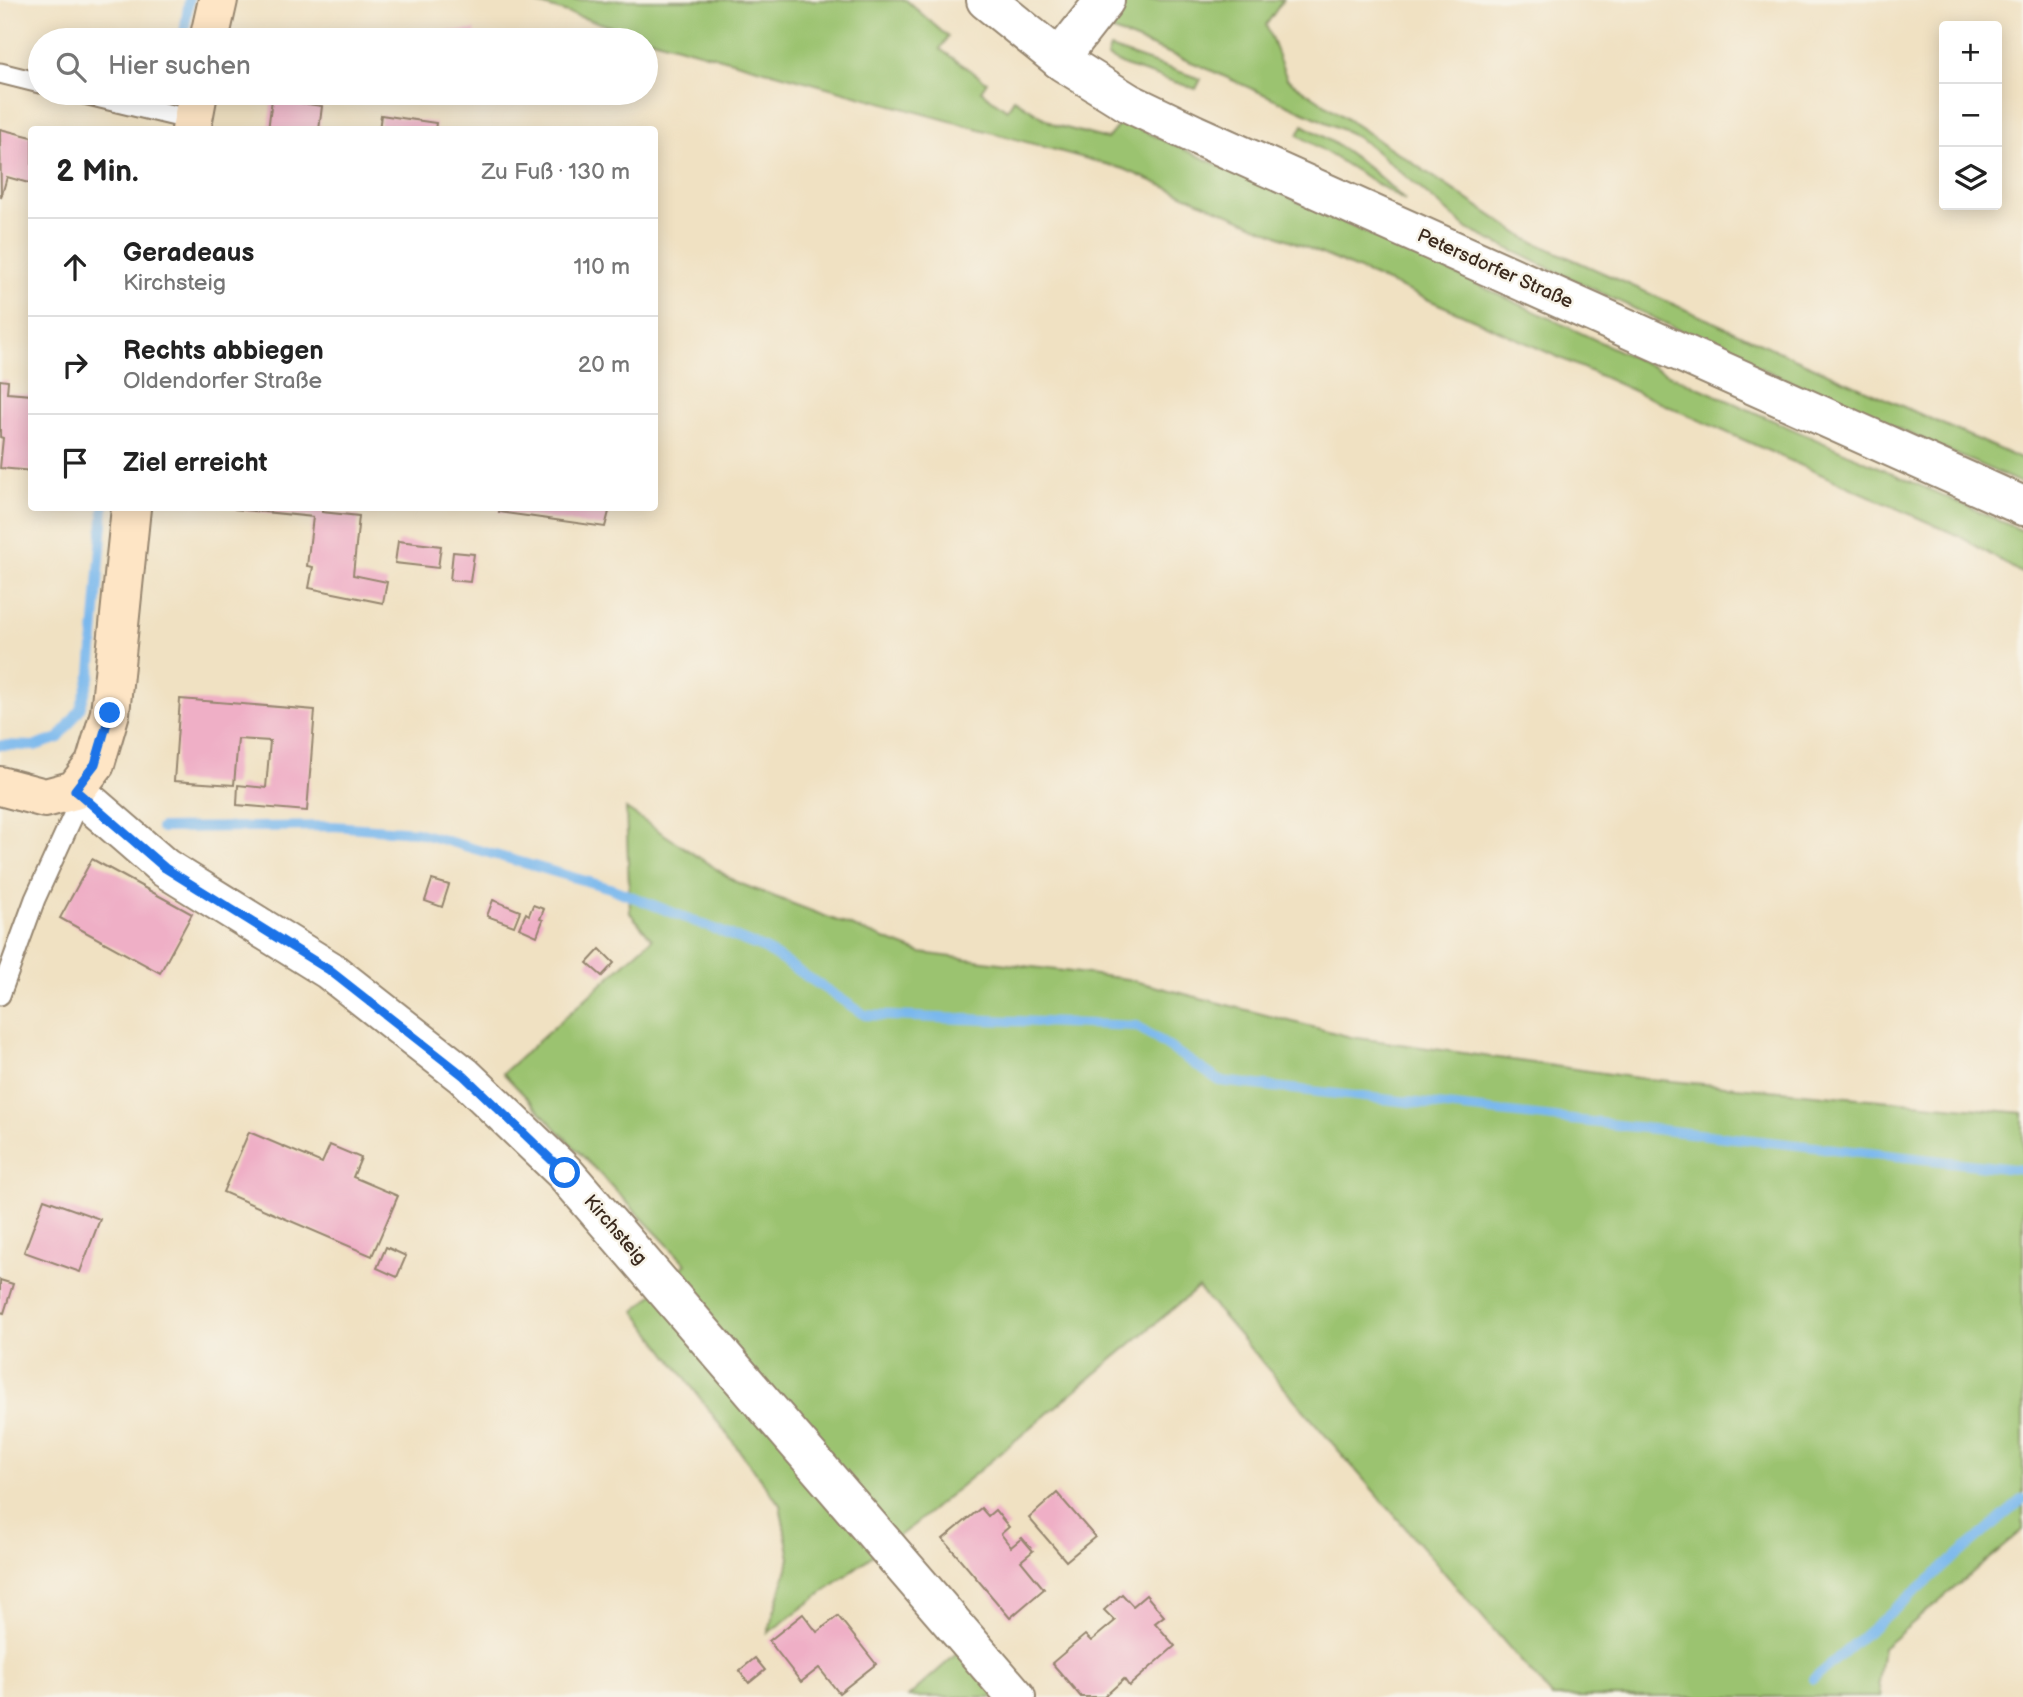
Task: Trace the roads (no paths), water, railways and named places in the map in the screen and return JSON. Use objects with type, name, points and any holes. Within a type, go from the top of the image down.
[{"type":"street","points":[[212,28],[218,0]]},
{"type":"street","name":"Petersdorfer Straße","points":[[986,0],[1059,59],[1129,103],[2023,506]]},
{"type":"street","points":[[1059,59],[1105,0]]},
{"type":"street","points":[[0,786],[45,798],[79,793],[95,764],[110,713],[131,511]]},
{"type":"street","name":"Kirchsteig","points":[[79,793],[165,868],[339,978],[464,1076],[555,1163],[1016,1697]]},
{"type":"lane","points":[[0,73],[28,80]]},
{"type":"lane","points":[[145,105],[194,114]]},
{"type":"lane","points":[[0,995],[35,899],[79,793]]},
{"type":"waterway","points":[[185,28],[189,0]]},
{"type":"waterway","points":[[0,745],[35,746],[59,738],[80,709],[91,674],[104,511]]},
{"type":"waterway","points":[[161,828],[333,826],[416,832],[610,888],[765,949],[865,1015],[1137,1026],[1220,1081],[2023,1170]]},
{"type":"waterway","points":[[1813,1679],[2023,1499]]}]
